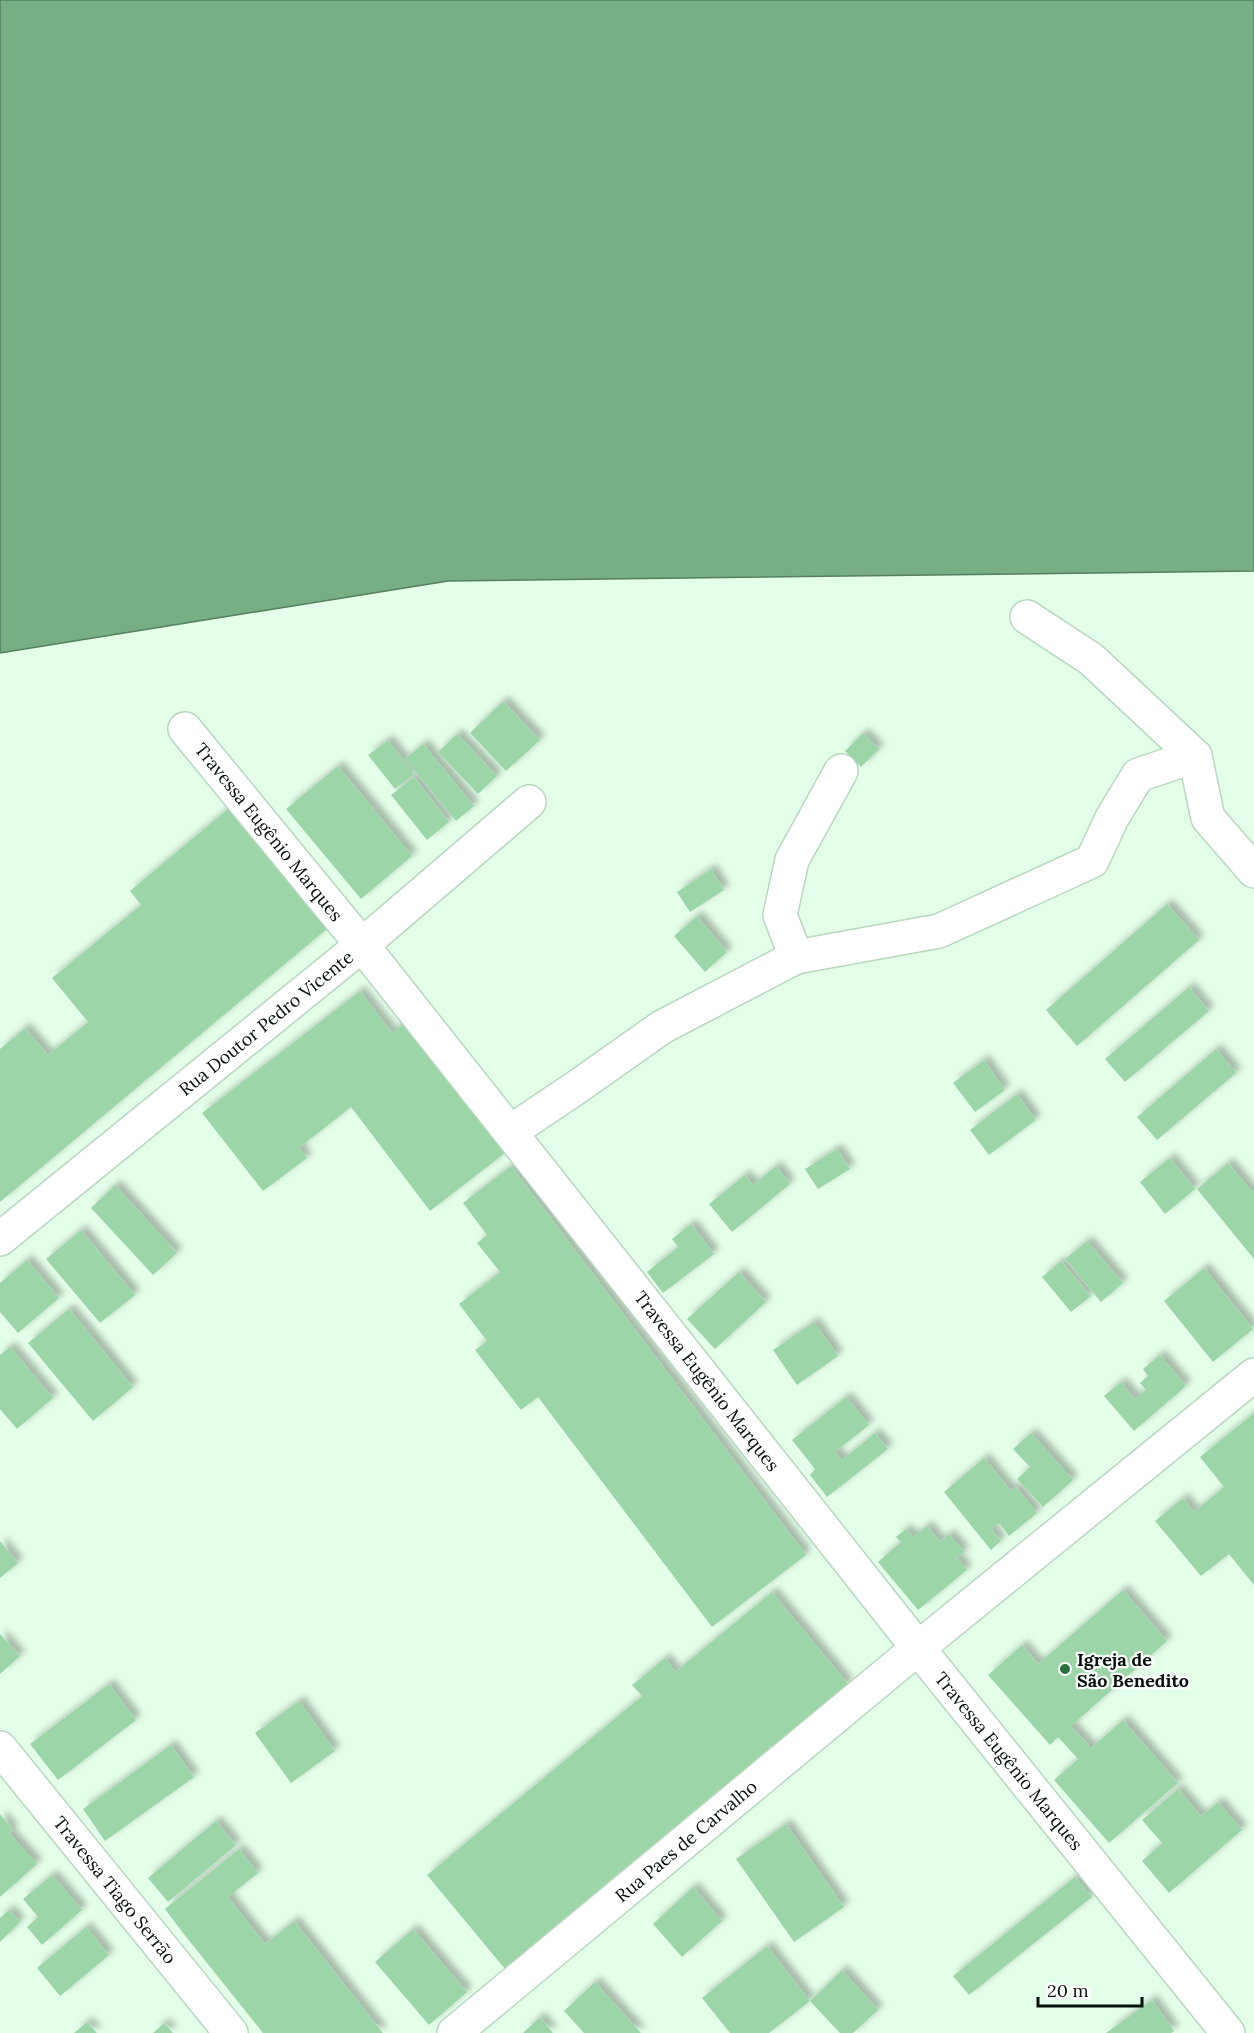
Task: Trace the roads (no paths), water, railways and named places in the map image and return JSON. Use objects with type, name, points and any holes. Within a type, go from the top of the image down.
[{"type":"street","points":[[1027,617],[1091,659],[1195,756],[1208,818],[1254,871]]},
{"type":"street","name":"Travessa Eugênio Marques","points":[[185,729],[362,945],[918,1648],[1228,2033]]},
{"type":"street","points":[[510,1132],[662,1027],[796,957],[939,931],[1092,861],[1112,818],[1138,775],[1195,756]]},
{"type":"street","points":[[796,957],[780,915],[792,860],[841,771]]},
{"type":"street","name":"Rua Doutor Pedro Vicente","points":[[0,1239],[362,945],[529,802]]},
{"type":"street","name":"Rua Paes de Carvalho","points":[[454,2033],[918,1648],[1254,1375]]},
{"type":"street","name":"Travessa Tiago Serrão","points":[[0,1748],[231,2033]]},
{"type":"place","name":"Igreja de São Benedito","points":[[1065,1669]]}]
